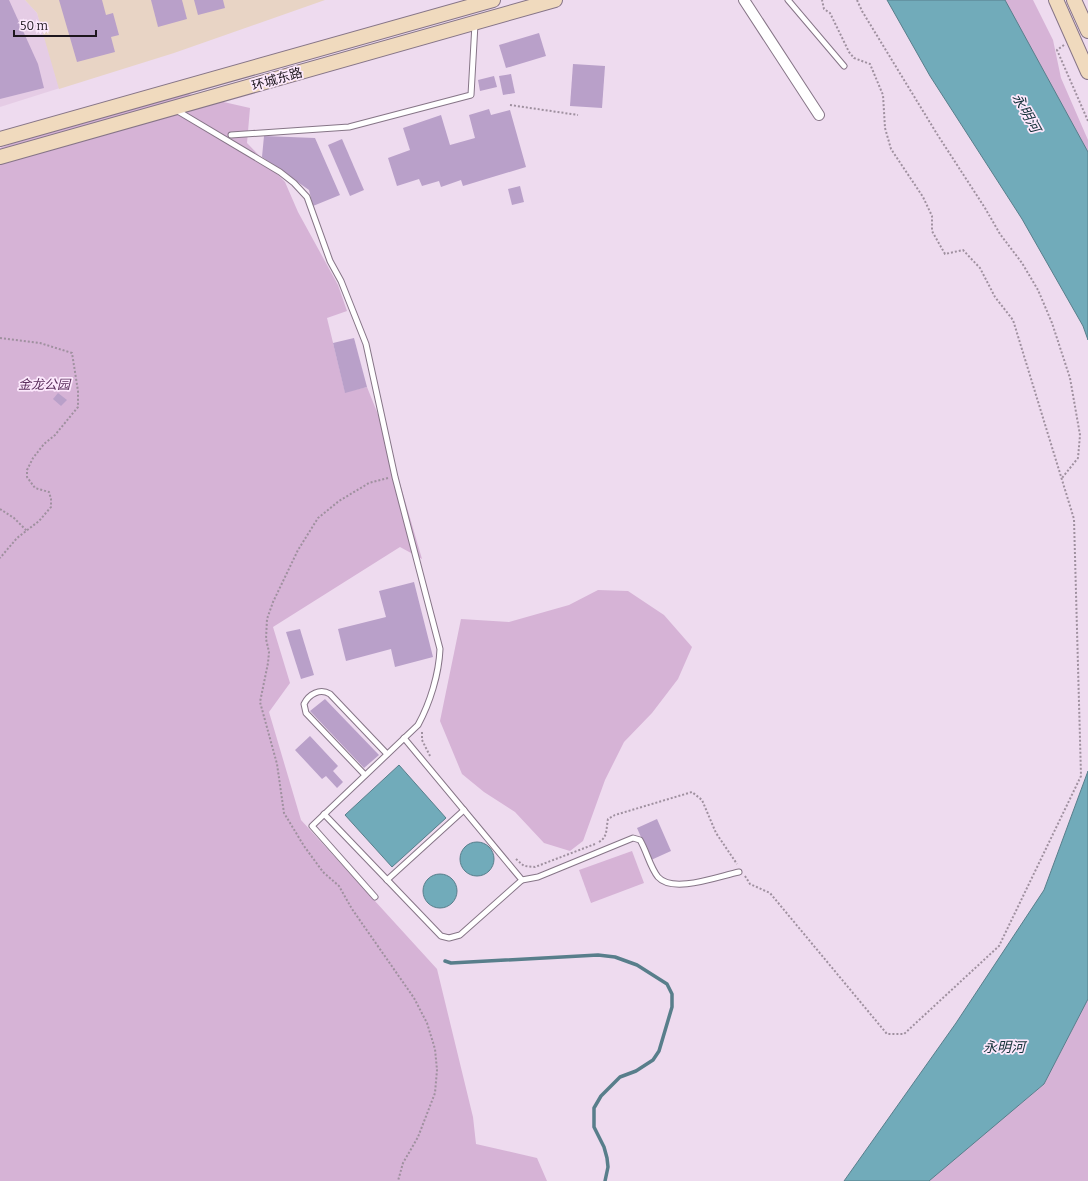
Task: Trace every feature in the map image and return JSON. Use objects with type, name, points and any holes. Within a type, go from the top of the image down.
[{"type":"main road","name":"环城东路","points":[[0,139],[470,3],[493,0]]},
{"type":"main road","name":"环城东路","points":[[0,157],[555,0]]},
{"type":"main road","points":[[1056,0],[1088,72]]},
{"type":"main road","points":[[1074,0],[1088,31]]},
{"type":"main road","points":[[470,3],[475,23]]},
{"type":"street","points":[[744,0],[819,115]]},
{"type":"lane","points":[[788,0],[844,66]]},
{"type":"lane","points":[[231,135],[348,128],[471,95],[475,23]]},
{"type":"lane","points":[[173,108],[280,172],[294,183],[307,197],[330,261],[341,281],[366,344],[395,477],[440,649],[437,674],[422,719],[418,725],[312,826],[375,897]]},
{"type":"lane","points":[[365,775],[306,713],[304,704],[307,699],[319,691],[325,691],[330,694],[387,754]]},
{"type":"lane","points":[[404,738],[522,880]]},
{"type":"lane","points":[[387,880],[464,810]]},
{"type":"lane","points":[[324,814],[441,936],[448,938],[460,935],[522,880],[538,877],[633,838],[640,840],[658,876],[666,884],[681,885],[740,871]]},
{"type":"path","points":[[513,857],[524,866],[535,867],[604,839],[608,819],[615,815],[692,792],[702,800],[716,833],[750,884],[770,893],[887,1034],[904,1034],[999,946],[1081,776],[1074,519],[1013,320],[995,297],[980,268],[963,250],[945,254],[941,250],[932,231],[932,216],[923,197],[891,149],[885,128],[883,95],[876,74],[870,64],[854,58],[849,52],[830,13],[824,9],[822,0]]},
{"type":"path","points":[[857,0],[862,11],[937,134],[986,208],[1000,234],[1022,264],[1038,290],[1050,316],[1070,378],[1080,435],[1078,458],[1062,478]]},
{"type":"path","points":[[1074,40],[1057,50],[1088,121]]},
{"type":"path","points":[[510,105],[578,115]]},
{"type":"path","points":[[0,338],[40,342],[72,353],[78,390],[78,407],[55,435],[44,444],[33,458],[27,470],[27,476],[35,488],[49,492],[51,507],[39,521],[17,538],[0,558]]},
{"type":"path","points":[[395,477],[369,483],[344,497],[318,518],[298,550],[273,602],[267,620],[266,639],[269,652],[260,702],[277,764],[284,813],[323,872],[340,886],[352,909],[414,998],[427,1023],[435,1049],[437,1070],[435,1093],[418,1136],[403,1163],[398,1181]]},
{"type":"path","points":[[0,509],[14,518],[26,531]]},
{"type":"path","points":[[422,719],[422,740],[432,758]]},
{"type":"shaded area","points":[[0,0],[25,0],[37,13],[60,88],[0,107]]},
{"type":"shaded area","points":[[25,0],[325,0],[174,53],[59,89],[37,13]]},
{"type":"green space","points":[[1004,0],[1033,0],[1053,40],[1061,78],[1088,140],[1088,155]]},
{"type":"green space","name":"金龙公园","points":[[162,88],[250,108],[247,143],[285,182],[298,212],[338,285],[347,311],[327,318],[345,392],[367,387],[385,432],[422,559],[400,547],[273,627],[290,683],[269,712],[301,820],[437,969],[473,1117],[476,1144],[537,1158],[547,1181],[0,1181],[0,148]]},
{"type":"green space","points":[[598,590],[628,591],[664,615],[692,647],[678,679],[652,713],[624,742],[605,780],[583,841],[570,851],[544,843],[515,812],[484,792],[462,774],[440,721],[461,619],[509,622],[569,605]]},
{"type":"green space","points":[[632,851],[644,883],[591,903],[579,870]]},
{"type":"green space","points":[[1088,999],[1088,1181],[928,1181],[1044,1084]]},
{"type":"water","name":"永明河","points":[[887,0],[1005,0],[1088,152],[1088,340],[1083,326],[1022,219],[930,76]]},
{"type":"water","points":[[399,765],[446,818],[392,867],[345,815]]},
{"type":"water","name":"永明河","points":[[1088,771],[1088,999],[1044,1084],[929,1181],[844,1181],[956,1023],[1044,890]]},
{"type":"water","points":[[474,842],[480,842],[484,843],[491,849],[494,859],[493,866],[487,873],[480,876],[474,876],[470,875],[463,869],[460,862],[460,856],[461,852],[467,845]]},
{"type":"water","points":[[443,874],[450,876],[455,881],[457,891],[455,901],[450,906],[437,908],[430,906],[425,901],[423,888],[425,881],[430,876]]},
{"type":"building","points":[[0,0],[9,0],[38,64],[44,88],[0,99]]},
{"type":"building","points":[[59,0],[102,0],[106,15],[113,13],[119,35],[111,37],[115,52],[77,62]]},
{"type":"building","points":[[151,0],[182,0],[187,19],[158,27]]},
{"type":"building","points":[[194,0],[223,0],[225,8],[198,15]]},
{"type":"building","points":[[539,33],[546,56],[506,68],[499,45]]},
{"type":"building","points":[[573,64],[605,66],[602,108],[570,106]]},
{"type":"building","points":[[511,74],[515,93],[503,95],[499,76]]},
{"type":"building","points":[[494,76],[497,87],[480,91],[478,80]]},
{"type":"building","points":[[489,109],[491,115],[510,110],[526,167],[463,186],[461,180],[441,187],[439,181],[422,186],[419,179],[397,186],[388,158],[410,150],[403,128],[441,115],[450,145],[475,138],[469,115]]},
{"type":"building","points":[[264,136],[315,138],[340,195],[313,206],[309,190],[262,157]]},
{"type":"building","points":[[342,139],[364,190],[350,196],[328,145]]},
{"type":"building","points":[[520,186],[524,202],[512,205],[508,189]]},
{"type":"building","points":[[354,338],[367,387],[345,393],[333,343]]},
{"type":"building","points":[[58,393],[67,400],[61,406],[53,399]]},
{"type":"building","points":[[414,582],[433,657],[395,667],[391,649],[346,661],[338,629],[386,617],[379,591]]},
{"type":"building","points":[[300,629],[314,675],[301,679],[286,632]]},
{"type":"building","points":[[325,699],[379,755],[364,768],[310,711]]},
{"type":"building","points":[[310,736],[338,766],[333,771],[343,782],[337,788],[326,776],[322,779],[295,750]]},
{"type":"building","points":[[657,819],[671,851],[651,860],[637,828]]},
{"type":"waterway","points":[[445,961],[451,963],[598,955],[615,957],[637,965],[667,984],[672,994],[672,1007],[659,1051],[653,1060],[636,1071],[620,1077],[601,1096],[594,1108],[594,1127],[604,1147],[607,1158],[608,1167],[605,1181]]}]
